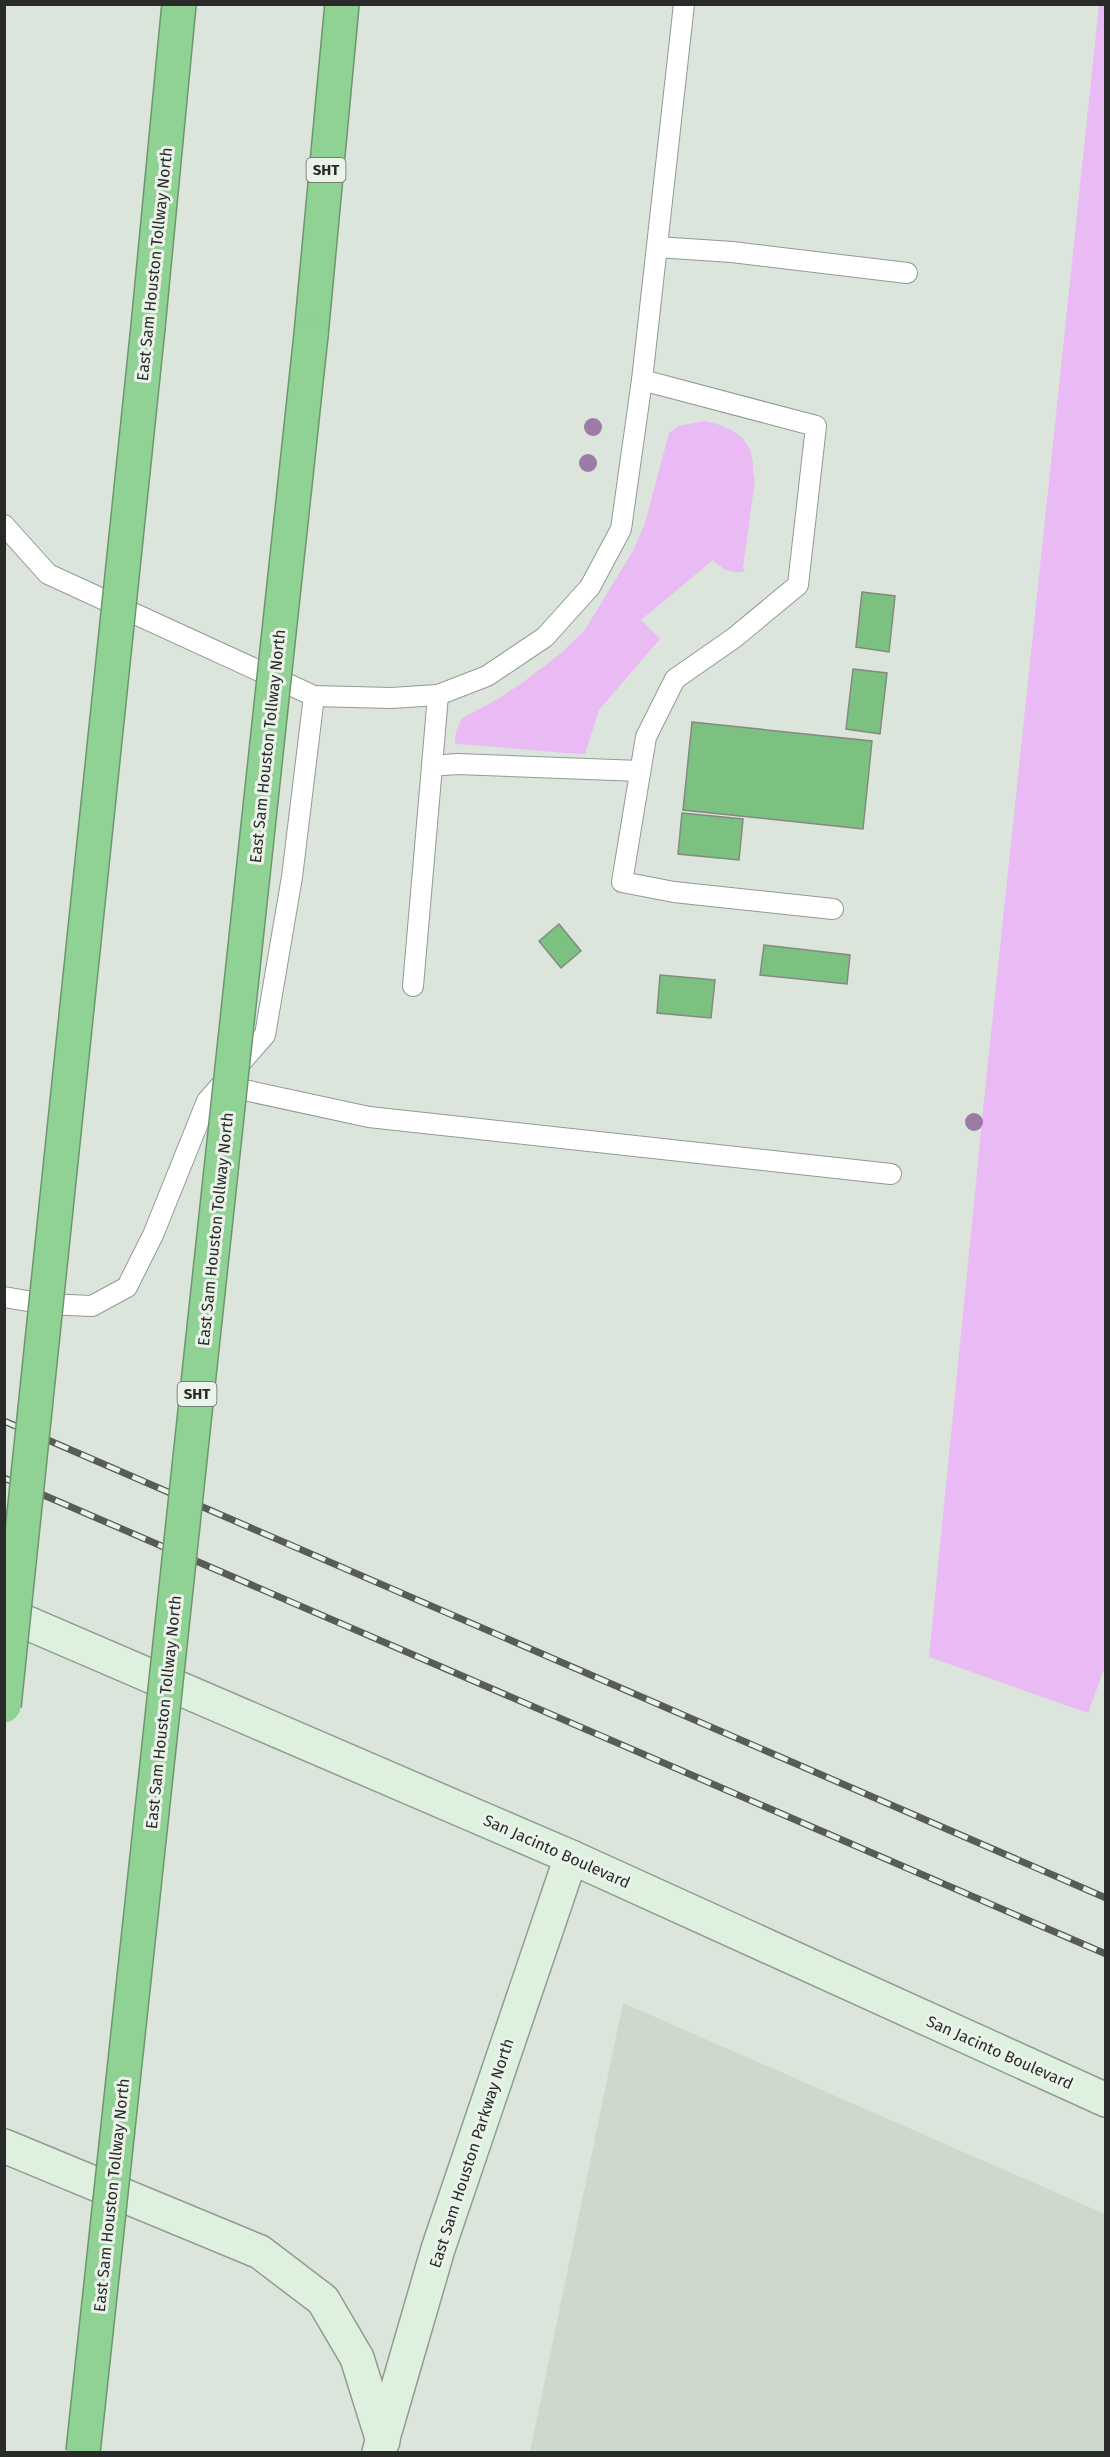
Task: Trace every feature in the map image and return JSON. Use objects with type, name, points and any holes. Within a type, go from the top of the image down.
[{"type":"highway","name":"East Sam Houston Tollway North","points":[[4,1706],[148,327],[179,4]]},
{"type":"highway","name":"East Sam Houston Tollway North","points":[[83,2452],[311,335],[342,4]]},
{"type":"main road","name":"San Jacinto Boulevard","points":[[4,1612],[571,1857],[1106,2100]]},
{"type":"main road","name":"East Sam Houston Parkway North","points":[[381,2447],[438,2249],[571,1857]]},
{"type":"main road","points":[[4,2146],[260,2252],[323,2300],[357,2358],[381,2447]]},
{"type":"lane","points":[[4,525],[48,574],[314,696],[391,698],[438,694],[487,676],[545,637],[590,587],[621,529],[642,380],[684,4]]},
{"type":"lane","points":[[657,247],[732,252],[907,273]]},
{"type":"lane","points":[[642,380],[816,426],[798,585],[734,638],[675,679],[646,737],[622,882],[674,892],[833,909]]},
{"type":"lane","points":[[413,986],[438,694]]},
{"type":"lane","points":[[4,1297],[45,1304],[92,1306],[127,1287],[153,1235],[207,1101],[265,1035],[292,877],[314,696]]},
{"type":"lane","points":[[432,766],[457,764],[640,771]]},
{"type":"lane","points":[[221,1085],[369,1117],[891,1174]]},
{"type":"shaded area","points":[[1099,5],[1106,5],[1106,1664],[1088,1713],[929,1657],[986,1081]]},
{"type":"shaded area","points":[[705,421],[728,428],[740,436],[746,442],[752,457],[755,480],[743,568],[745,571],[728,570],[713,560],[641,620],[660,639],[599,710],[585,754],[455,744],[456,732],[462,718],[522,683],[560,654],[584,631],[633,551],[645,523],[669,433],[678,426]]},
{"type":"shaded area","points":[[623,2003],[1105,2214],[1105,2452],[530,2452]]},
{"type":"building","points":[[862,592],[895,596],[889,652],[856,647]]},
{"type":"building","points":[[853,669],[887,673],[880,734],[846,729]]},
{"type":"building","points":[[692,722],[872,741],[863,829],[683,810]]},
{"type":"building","points":[[682,813],[743,819],[739,860],[678,854]]},
{"type":"building","points":[[559,924],[581,951],[561,968],[539,941]]},
{"type":"building","points":[[764,945],[850,955],[847,984],[760,975]]},
{"type":"building","points":[[660,975],[715,980],[711,1018],[657,1013]]},
{"type":"railway","points":[[4,1421],[1106,1898]]},
{"type":"railway","points":[[4,1478],[1106,1954]]}]
